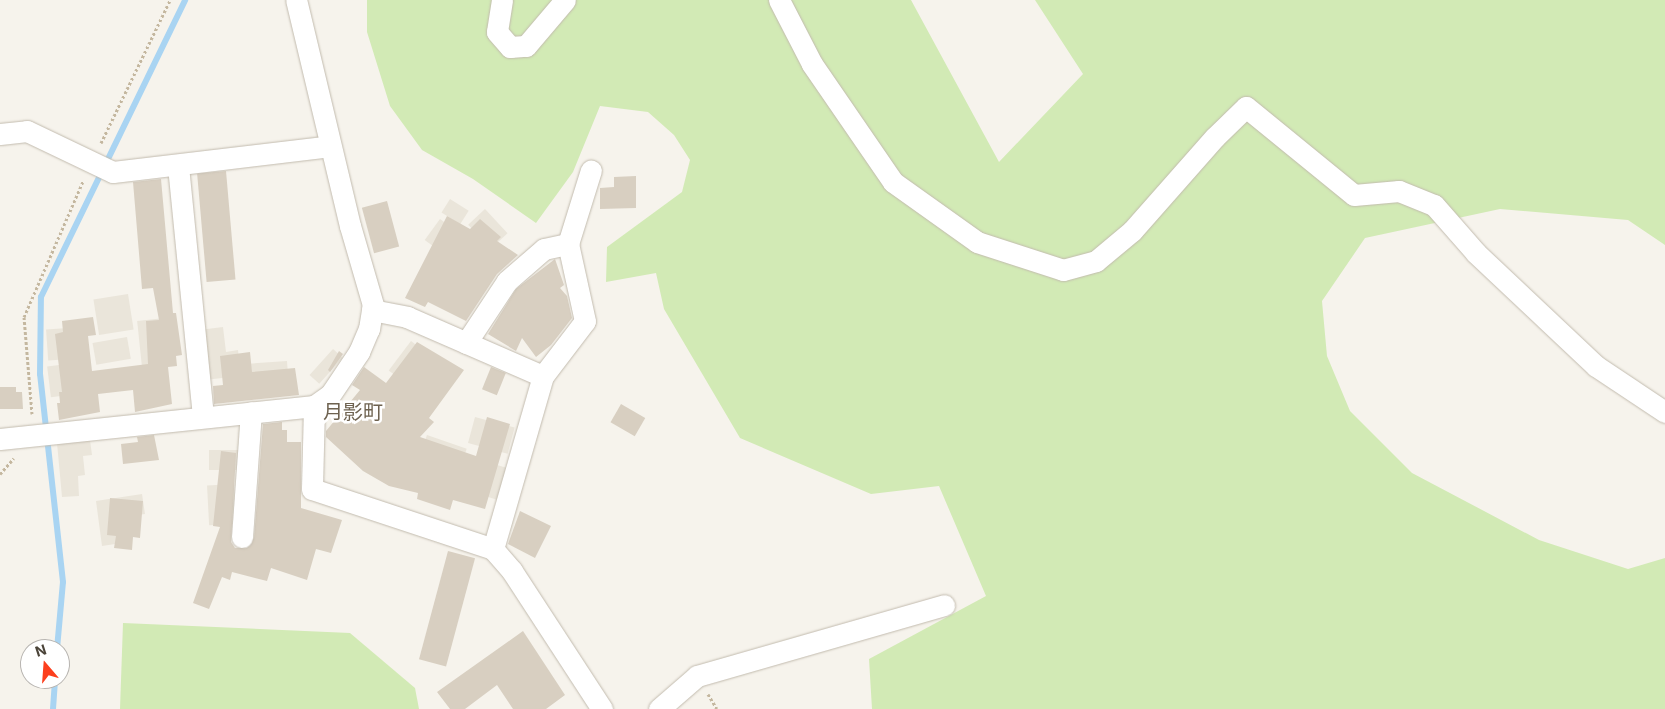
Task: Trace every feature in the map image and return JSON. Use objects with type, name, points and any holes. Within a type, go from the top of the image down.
[{"type":"street","points":[[0,439],[203,416],[314,406],[330,395],[359,352],[369,329],[372,310],[330,146],[296,0]]},
{"type":"street","points":[[502,0],[497,32],[510,47],[526,46],[565,0]]},
{"type":"street","points":[[779,0],[812,64],[893,182],[977,242],[1063,270],[1096,261],[1132,231],[1214,137],[1246,107],[1354,195],[1399,191],[1434,205],[1476,254],[1596,366],[1665,412]]},
{"type":"street","points":[[0,134],[27,131],[99,166],[178,166],[330,146]]},
{"type":"street","points":[[178,166],[203,416]]},
{"type":"street","points":[[493,549],[543,376],[585,321],[568,244],[591,170]]},
{"type":"street","points":[[466,343],[507,281],[544,248],[568,244]]},
{"type":"street","points":[[372,310],[407,317],[543,376]]},
{"type":"street","points":[[314,406],[312,489],[493,549],[512,572],[602,709]]},
{"type":"street","points":[[242,537],[251,412]]},
{"type":"street","points":[[659,709],[697,676],[944,605]]},
{"type":"path","points":[[43,434],[24,317],[99,166],[170,0]]},
{"type":"shaded area","points":[[450,199],[469,211],[460,224],[442,213]]},
{"type":"shaded area","points":[[485,209],[508,233],[491,249],[468,225]]},
{"type":"shaded area","points":[[440,219],[458,232],[443,253],[425,240]]},
{"type":"shaded area","points":[[128,294],[134,330],[99,335],[93,299]]},
{"type":"shaded area","points":[[165,318],[170,365],[142,368],[137,321]]},
{"type":"shaded area","points":[[223,327],[226,352],[238,350],[241,376],[204,380],[199,330]]},
{"type":"shaded area","points":[[68,328],[70,359],[48,360],[46,330]]},
{"type":"shaded area","points":[[127,337],[131,359],[96,365],[93,343]]},
{"type":"shaded area","points":[[411,341],[440,363],[417,392],[389,371]]},
{"type":"shaded area","points":[[333,349],[343,358],[319,384],[310,375]]},
{"type":"shaded area","points":[[287,361],[289,387],[251,390],[249,364]]},
{"type":"shaded area","points":[[67,364],[71,395],[51,397],[47,366]]},
{"type":"shaded area","points":[[475,417],[515,428],[508,454],[468,443]]},
{"type":"shaded area","points":[[427,435],[467,449],[461,466],[421,452]]},
{"type":"shaded area","points":[[90,440],[92,455],[83,456],[85,475],[78,476],[79,496],[62,497],[57,443]]},
{"type":"shaded area","points":[[209,450],[242,450],[242,470],[209,470]]},
{"type":"shaded area","points":[[497,465],[511,469],[501,501],[469,491]]},
{"type":"shaded area","points":[[234,484],[236,524],[209,525],[207,485]]},
{"type":"shaded area","points":[[142,494],[145,514],[124,517],[128,542],[102,546],[96,501]]},
{"type":"green space","points":[[367,0],[911,0],[999,162],[1083,74],[1035,0],[1665,0],[1665,245],[1628,220],[1500,209],[1365,238],[1322,301],[1327,356],[1350,411],[1412,473],[1539,540],[1628,569],[1665,558],[1665,709],[872,709],[869,659],[986,596],[939,486],[871,494],[740,438],[664,309],[656,273],[606,282],[607,247],[682,192],[690,160],[674,135],[648,112],[600,106],[573,172],[536,223],[473,179],[422,150],[390,106],[367,32]]},
{"type":"green space","points":[[123,623],[350,633],[415,688],[419,709],[120,709]]},
{"type":"building","points":[[226,171],[235,280],[207,282],[197,174]]},
{"type":"building","points":[[636,176],[636,208],[600,209],[600,188],[614,187],[614,177]]},
{"type":"building","points":[[161,179],[173,313],[176,313],[182,355],[176,356],[177,366],[168,367],[172,404],[135,412],[133,390],[98,394],[100,412],[59,420],[57,403],[60,403],[59,392],[62,392],[55,334],[63,332],[62,321],[93,317],[96,335],[88,336],[92,371],[148,364],[146,321],[159,320],[153,288],[142,289],[133,182]]},
{"type":"building","points":[[387,201],[399,246],[374,253],[362,208]]},
{"type":"building","points":[[447,216],[470,229],[480,219],[501,237],[497,241],[518,255],[497,274],[466,321],[428,302],[425,307],[405,298]]},
{"type":"building","points":[[555,259],[564,285],[560,288],[567,296],[572,318],[551,345],[536,357],[522,338],[516,351],[488,334],[516,289]]},
{"type":"building","points":[[417,342],[464,370],[429,418],[434,422],[420,437],[476,456],[487,417],[510,424],[485,509],[453,500],[450,510],[417,499],[418,493],[389,486],[363,471],[326,437],[326,431],[360,390],[352,385],[364,367],[386,383]]},
{"type":"building","points":[[339,351],[343,354],[330,372],[328,370]]},
{"type":"building","points":[[250,352],[252,372],[295,368],[299,395],[214,404],[213,386],[223,385],[220,356]]},
{"type":"building","points":[[491,367],[506,373],[497,395],[482,389]]},
{"type":"building","points":[[0,387],[16,387],[16,392],[22,392],[23,409],[0,409]]},
{"type":"building","points":[[621,404],[645,418],[635,436],[610,422]]},
{"type":"building","points":[[282,422],[282,430],[287,430],[287,442],[301,442],[301,508],[342,520],[331,553],[316,549],[307,580],[271,568],[267,581],[232,572],[230,580],[222,577],[209,609],[193,603],[220,527],[213,526],[221,451],[236,453],[231,542],[235,548],[247,548],[254,538],[263,424]]},
{"type":"building","points":[[154,435],[159,460],[123,464],[121,444],[138,442],[137,437]]},
{"type":"building","points":[[110,498],[143,501],[140,538],[133,537],[132,550],[114,548],[116,536],[107,535]]},
{"type":"building","points":[[520,511],[551,526],[535,558],[508,544]]},
{"type":"building","points":[[448,551],[475,558],[446,666],[419,659]]},
{"type":"building","points":[[523,631],[565,695],[546,709],[513,709],[497,685],[465,709],[450,709],[437,692]]},
{"type":"waterway","points":[[58,639],[63,582],[40,374],[41,297],[185,0]]},
{"type":"waterway","points":[[53,709],[54,689]]},
{"type":"district","name":"月影町","points":[[353,412]]}]
